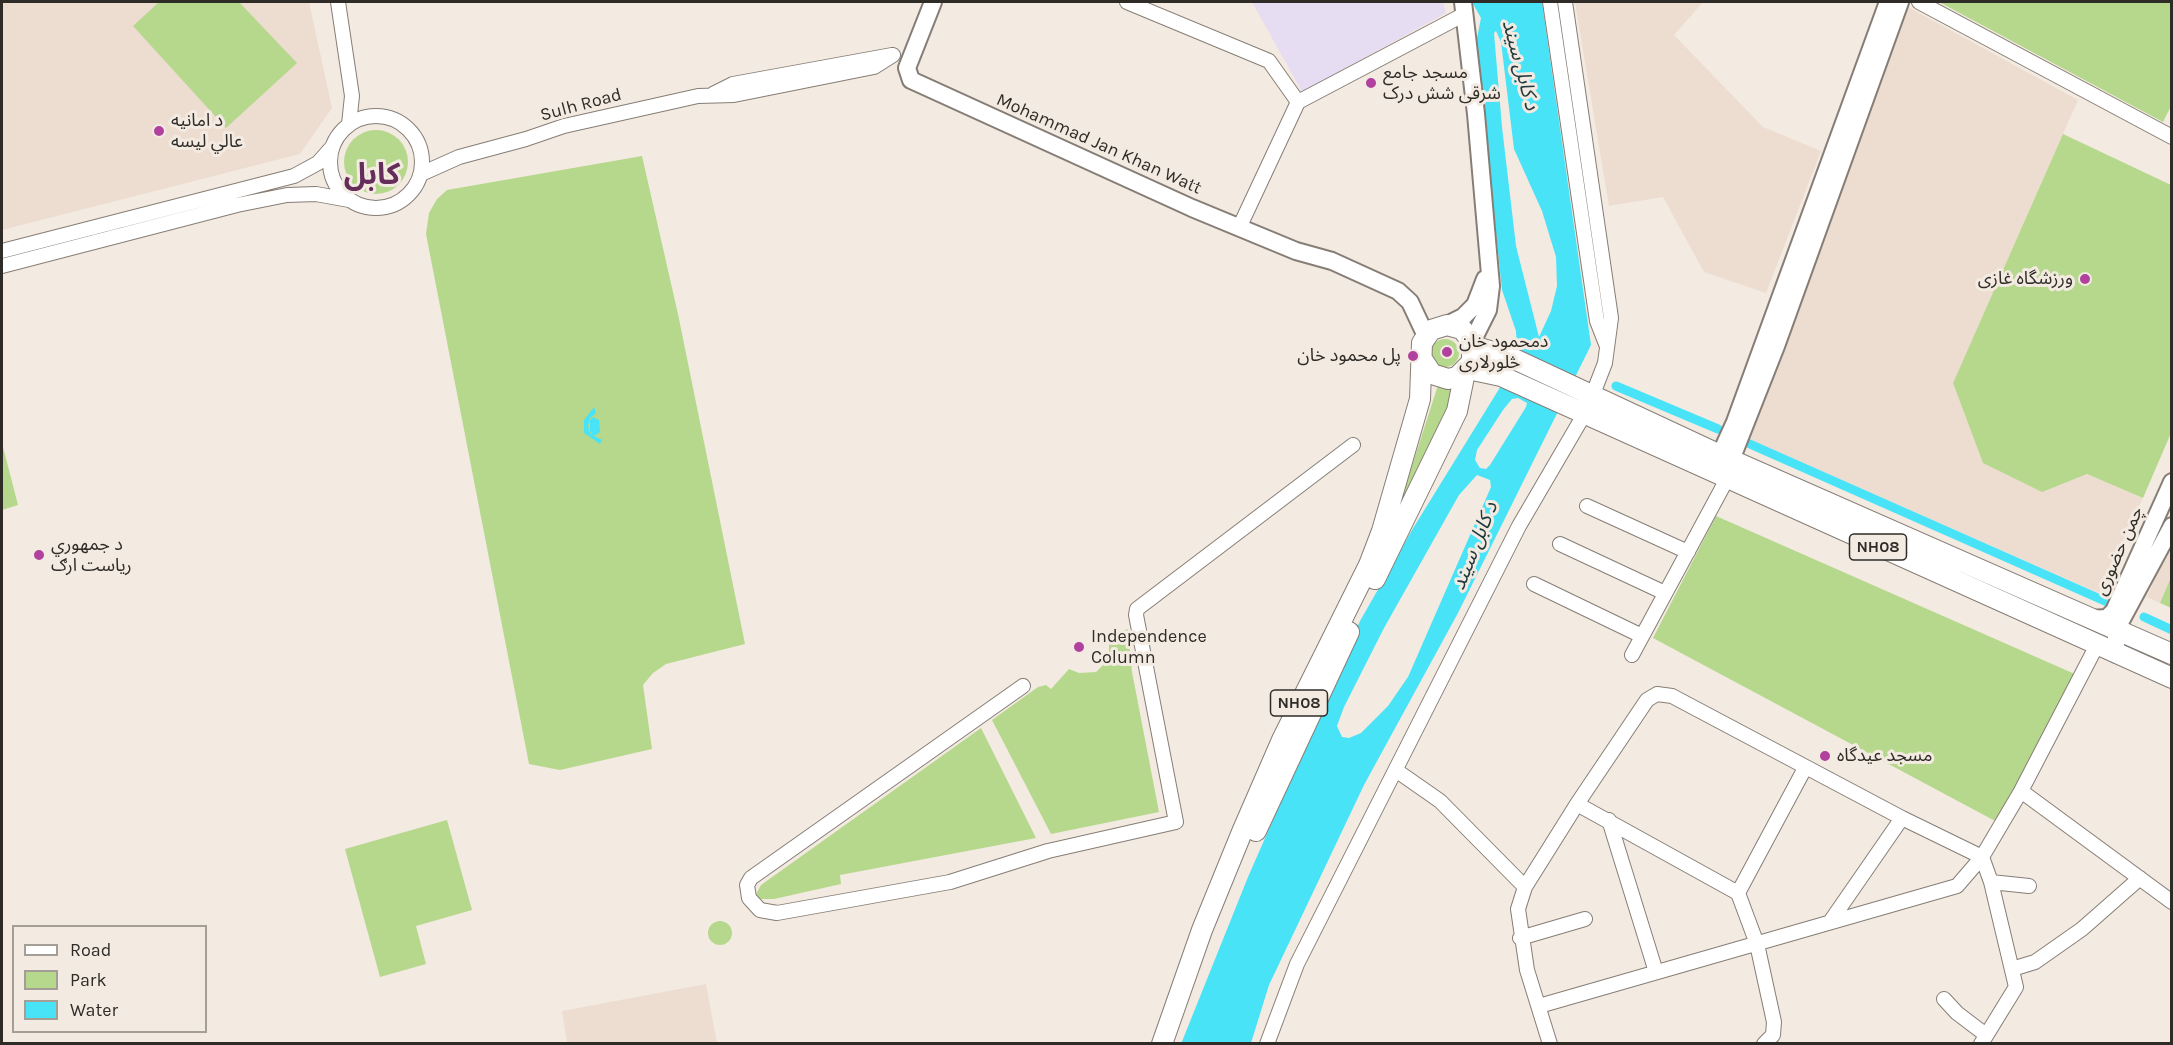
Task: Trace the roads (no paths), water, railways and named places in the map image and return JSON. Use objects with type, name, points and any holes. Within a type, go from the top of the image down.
[{"type":"highway","name":"NH08","points":[[1175,1044],[1215,930],[1254,837],[1357,614],[1457,411],[1466,370],[1474,354],[1473,344],[1462,329],[1447,325]]},
{"type":"highway","points":[[1423,346],[1439,326],[1447,325]]},
{"type":"highway","name":"NH08","points":[[1473,344],[1510,357],[1593,394],[1726,465],[2021,612],[2172,678]]},
{"type":"highway","name":"NH08","points":[[1423,346],[1425,368],[1440,378],[1457,377],[1466,370],[1501,376],[1585,413],[1726,465],[2172,654]]},
{"type":"highway","name":"NH08","points":[[1162,1044],[1202,930],[1242,832],[1305,690],[1369,565],[1383,531],[1420,399],[1423,346]]},
{"type":"highway","points":[[2020,588],[2021,612]]},
{"type":"main road","points":[[910,56],[933,2]]},
{"type":"main road","points":[[1726,465],[1735,422],[1888,2]]},
{"type":"main road","points":[[1726,465],[1776,346],[1900,2]]},
{"type":"main road","points":[[1463,8],[1476,114],[1487,263],[1491,286],[1488,310],[1473,344]]},
{"type":"main road","name":"Mohammad Jan Khan Watt","points":[[910,56],[907,73],[911,80],[918,84],[1239,228],[1296,251],[1332,261],[1403,294],[1410,302],[1423,346]]},
{"type":"main road","points":[[1447,325],[1463,317],[1475,305],[1484,290],[1487,263]]},
{"type":"main road","name":"چمن حضوری","points":[[2089,619],[2107,618],[2114,611],[2172,482]]},
{"type":"main road","name":"چمن حضوری","points":[[2116,654],[2116,630],[2172,526]]},
{"type":"street","points":[[2,251],[294,176],[318,164],[349,124],[352,111],[352,96],[338,2]]},
{"type":"street","points":[[1127,2],[1269,61],[1298,102]]},
{"type":"street","points":[[1550,2],[1598,321],[1607,346]]},
{"type":"street","points":[[1565,2],[1611,318],[1605,363],[1593,394]]},
{"type":"street","points":[[1919,2],[2172,137]]},
{"type":"street","points":[[1239,228],[1298,102],[1463,8]]},
{"type":"street","points":[[1554,31],[1568,29]]},
{"type":"street","name":"Sulh Road","points":[[421,174],[459,157],[601,116],[713,94],[733,84],[893,55],[910,56]]},
{"type":"street","points":[[2,266],[237,205],[287,195],[316,194],[349,200],[366,208],[387,207],[407,197],[421,174],[421,152],[411,131],[392,118],[370,116],[349,124]]},
{"type":"street","points":[[333,146],[330,166],[336,185],[349,200]]},
{"type":"street","points":[[1267,1044],[1297,964],[1519,526],[1585,413]]},
{"type":"street","points":[[1023,686],[757,873],[747,885],[749,898],[760,910],[777,913],[950,882],[1048,851],[1176,822],[1137,609],[1353,445]]},
{"type":"street","points":[[1632,655],[1688,552],[1726,465]]},
{"type":"street","points":[[1587,506],[1688,552]]},
{"type":"street","points":[[1560,544],[1665,594]]},
{"type":"street","points":[[1534,584],[1642,636]]},
{"type":"street","points":[[1539,1006],[1958,886],[1982,857],[2021,791],[2097,645]]},
{"type":"street","points":[[1550,1044],[1527,970],[1520,938],[1518,909],[1525,887],[1577,804],[1647,700],[1658,694],[1672,696],[1805,768],[1982,857],[1991,882],[2016,987],[1983,1039],[1944,999]]},
{"type":"street","points":[[1738,893],[1805,768]]},
{"type":"street","points":[[1396,771],[1440,801],[1525,887]]},
{"type":"street","points":[[2021,791],[2172,902]]},
{"type":"street","points":[[1577,804],[1738,893],[1756,944],[1775,1029],[1764,1044]]},
{"type":"street","points":[[1830,922],[1902,818]]},
{"type":"street","points":[[1609,820],[1656,972]]},
{"type":"street","points":[[2012,969],[2036,962],[2082,929],[2140,878]]},
{"type":"street","points":[[1991,882],[2029,886]]},
{"type":"street","points":[[1520,938],[1585,919]]},
{"type":"water","name":"د کابل سيند","points":[[1472,2],[1542,2],[1591,345],[1458,613],[1364,785],[1269,985],[1251,1043],[1181,1044],[1248,877],[1360,621],[1412,530],[1512,368],[1517,352],[1516,331],[1502,290],[1476,43],[1481,18]],"holes":[[[1496,31],[1501,42],[1514,149],[1542,211],[1556,257],[1557,286],[1551,311],[1539,337],[1516,246],[1502,127],[1494,33]],[[1518,398],[1527,403],[1526,407],[1490,465],[1486,469],[1480,468],[1475,460],[1477,450],[1512,399]],[[1477,475],[1490,480],[1491,487],[1408,677],[1388,706],[1361,733],[1349,738],[1342,737],[1337,726],[1344,707],[1384,628],[1459,495]]]},
{"type":"water","points":[[594,407],[596,413],[590,418],[588,426],[590,433],[593,436],[590,431],[590,420],[593,417],[599,420],[600,432],[594,436],[602,440],[600,444],[584,433],[584,420]]},
{"type":"waterway","points":[[1616,386],[1718,429]]},
{"type":"waterway","points":[[1743,441],[2107,602]]},
{"type":"waterway","points":[[2144,617],[2172,630]]},
{"type":"place","name":"مسجد جامع شرقی شش درک","points":[[1371,83]]},
{"type":"place","name":"د امانیه عالي لیسه","points":[[159,131]]},
{"type":"place","name":"ورزشگاه غازی","points":[[2085,279]]},
{"type":"place","name":"دمحمود خان څلورلاری","points":[[1447,352]]},
{"type":"place","name":"پل محمود خان","points":[[1413,356]]},
{"type":"place","name":"د جمهوري ریاست ارګ","points":[[39,555]]},
{"type":"place","name":"Independence Column","points":[[1079,647]]},
{"type":"place","name":"مسجد عیدگاه","points":[[1825,756]]},
{"type":"district","name":"کابل","points":[[372,175]]}]
